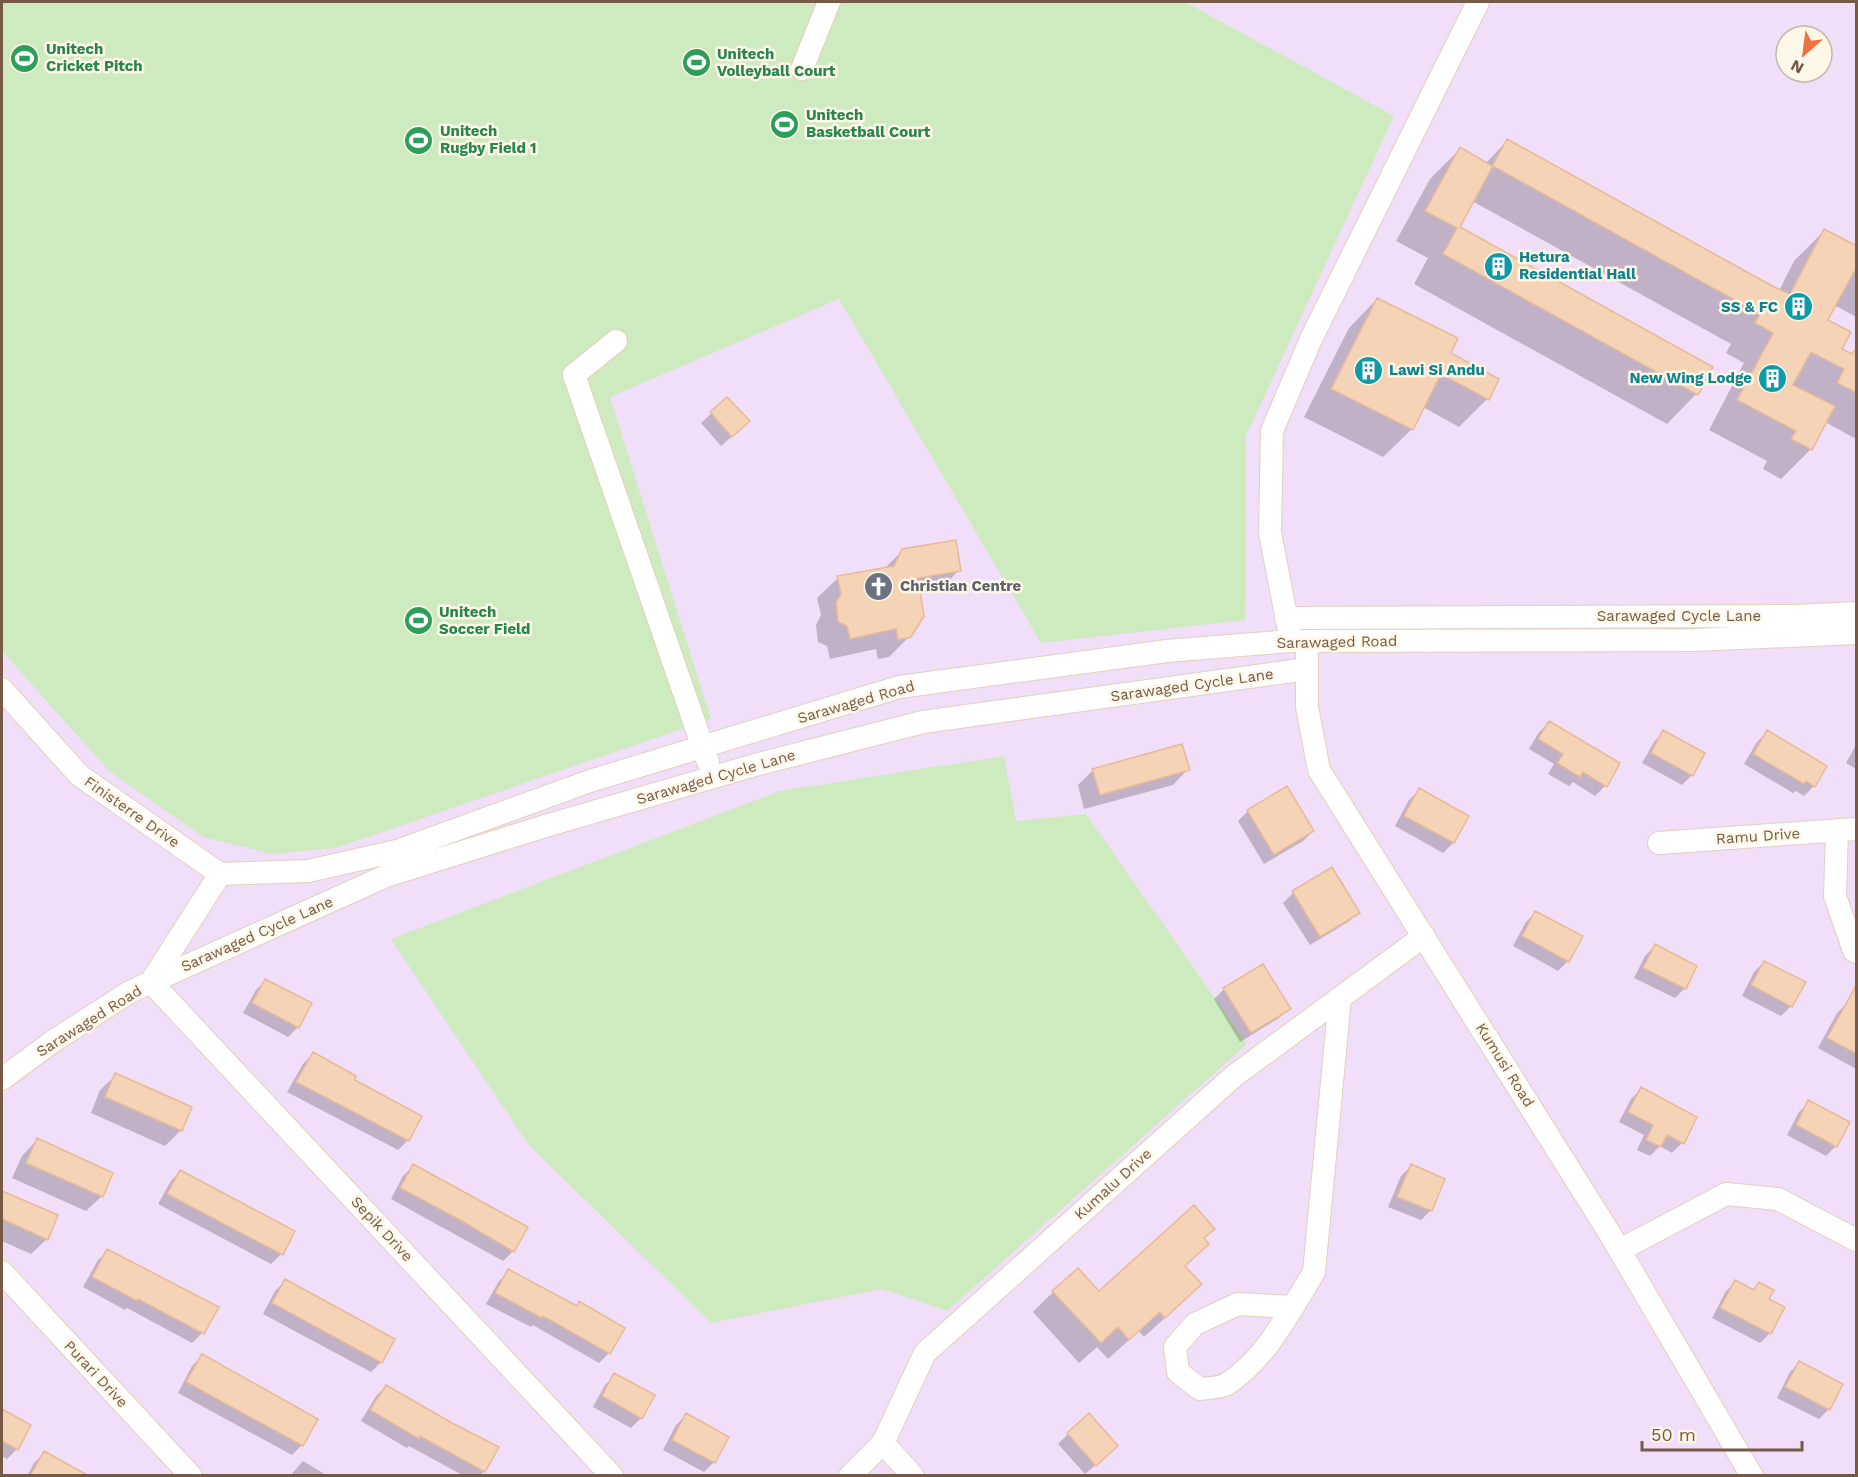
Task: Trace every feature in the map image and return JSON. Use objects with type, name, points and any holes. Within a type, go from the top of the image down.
[{"type":"street","points":[[802,69],[829,2]]},
{"type":"street","name":"Kumusi Road","points":[[1469,5],[1311,339],[1272,431],[1270,533],[1286,618],[1299,641],[1307,669],[1307,706],[1318,770],[1620,1250],[1752,1476]]},
{"type":"street","points":[[616,341],[574,375],[713,777]]},
{"type":"street","name":"Sarawaged Cycle Lane","points":[[1286,618],[1796,616],[1857,613]]},
{"type":"street","name":"Sarawaged Road","points":[[2,1079],[52,1042],[128,993],[151,982],[220,874],[308,871],[397,851],[590,781],[898,687],[1167,651],[1299,641],[1694,640],[1857,633]]},
{"type":"street","name":"Sarawaged Cycle Lane","points":[[151,982],[387,876],[713,777],[922,722],[1307,669]]},
{"type":"street","name":"Finisterre Drive","points":[[2,689],[79,775],[220,874]]},
{"type":"street","points":[[1847,830],[1835,896],[1854,951],[1857,952]]},
{"type":"street","name":"Ramu Drive","points":[[1659,843],[1847,830]]},
{"type":"street","name":"Kumalu Drive","points":[[850,1476],[883,1443],[925,1353],[1234,1076],[1424,936]]},
{"type":"street","points":[[151,982],[612,1476]]},
{"type":"street","points":[[1292,1307],[1238,1304],[1195,1324],[1175,1347],[1178,1372],[1200,1389],[1226,1385],[1262,1354],[1292,1307],[1314,1272],[1340,998]]},
{"type":"street","points":[[1620,1250],[1726,1194],[1778,1199],[1857,1240]]},
{"type":"street","name":"Purari Drive","points":[[2,1272],[191,1476]]},
{"type":"street","points":[[883,1443],[913,1476]]},
{"type":"shaded area","points":[[2,2],[1856,2],[1856,1475],[2,1475]]},
{"type":"green space","points":[[2,2],[1185,2],[1394,116],[1246,436],[1245,620],[1041,643],[839,299],[610,397],[711,719],[336,848],[272,854],[203,837],[109,771],[2,651]]},
{"type":"green space","points":[[1004,756],[1016,821],[1086,814],[1247,1044],[947,1311],[882,1289],[711,1323],[528,1144],[391,939],[780,791]]},
{"type":"building","name":"Hetura Residential Hall","points":[[1507,139],[1790,294],[1824,229],[1857,246],[1857,266],[1828,320],[1851,332],[1842,349],[1852,354],[1857,347],[1857,393],[1837,383],[1844,369],[1811,352],[1793,385],[1835,406],[1812,450],[1791,439],[1796,431],[1737,400],[1773,333],[1755,323],[1760,314],[1493,166],[1460,227],[1713,367],[1698,395],[1443,254],[1457,228],[1425,211],[1460,147],[1492,166]]},
{"type":"building","name":"Lawi Si Andu","points":[[1377,298],[1458,338],[1451,353],[1499,379],[1489,400],[1441,374],[1413,430],[1331,389]]},
{"type":"building","points":[[727,397],[750,421],[732,437],[710,412]]},
{"type":"building","name":"Christian Centre","points":[[956,540],[961,571],[918,578],[924,616],[911,637],[898,640],[896,629],[850,639],[847,626],[838,622],[836,603],[841,594],[837,576],[894,566],[902,549]]},
{"type":"building","points":[[1549,721],[1620,763],[1607,787],[1583,772],[1580,777],[1557,763],[1563,754],[1538,739]]},
{"type":"building","points":[[1663,730],[1705,753],[1693,776],[1651,753]]},
{"type":"building","points":[[1767,730],[1827,766],[1815,787],[1806,781],[1804,784],[1753,754]]},
{"type":"building","points":[[1182,744],[1190,770],[1100,795],[1092,769]]},
{"type":"building","points":[[1287,786],[1314,831],[1274,855],[1247,810]]},
{"type":"building","points":[[1419,788],[1469,816],[1454,843],[1404,816]]},
{"type":"building","points":[[1332,867],[1360,913],[1320,937],[1292,891]]},
{"type":"building","points":[[1535,911],[1583,936],[1569,962],[1522,936]]},
{"type":"building","points":[[1655,944],[1697,966],[1686,989],[1643,968]]},
{"type":"building","points":[[1764,961],[1806,982],[1792,1007],[1751,985]]},
{"type":"building","points":[[1263,964],[1291,1009],[1251,1033],[1223,988]]},
{"type":"building","points":[[265,979],[312,1003],[299,1028],[252,1003]]},
{"type":"building","points":[[1857,984],[1857,1054],[1827,1038]]},
{"type":"building","points":[[313,1052],[356,1076],[355,1080],[422,1116],[409,1141],[296,1082]]},
{"type":"building","points":[[115,1073],[192,1107],[182,1131],[105,1097]]},
{"type":"building","points":[[1641,1087],[1697,1117],[1684,1144],[1667,1135],[1661,1147],[1646,1140],[1653,1125],[1628,1112]]},
{"type":"building","points":[[1808,1100],[1850,1122],[1837,1147],[1796,1125]]},
{"type":"building","points":[[37,1138],[113,1173],[103,1197],[26,1163]]},
{"type":"building","points":[[413,1164],[528,1227],[514,1252],[400,1188]]},
{"type":"building","points":[[1411,1164],[1445,1179],[1432,1211],[1397,1197]]},
{"type":"building","points":[[180,1170],[295,1231],[283,1255],[167,1194]]},
{"type":"building","points":[[2,1191],[58,1215],[48,1240],[2,1219]]},
{"type":"building","points":[[1194,1205],[1215,1229],[1204,1238],[1209,1244],[1185,1266],[1202,1284],[1165,1318],[1160,1312],[1129,1340],[1118,1327],[1101,1343],[1052,1291],[1078,1268],[1099,1291]]},
{"type":"building","points":[[107,1249],[219,1307],[204,1334],[92,1277]]},
{"type":"building","points":[[508,1269],[577,1306],[579,1301],[625,1328],[610,1354],[543,1316],[542,1318],[495,1293]]},
{"type":"building","points":[[285,1279],[395,1339],[382,1363],[272,1303]]},
{"type":"building","points":[[1735,1280],[1754,1290],[1759,1282],[1774,1290],[1769,1299],[1785,1307],[1771,1334],[1720,1308]]},
{"type":"building","points":[[202,1354],[318,1419],[303,1446],[186,1382]]},
{"type":"building","points":[[1799,1361],[1843,1384],[1830,1410],[1785,1387]]},
{"type":"building","points":[[614,1373],[655,1395],[642,1419],[602,1396]]},
{"type":"building","points":[[386,1385],[499,1447],[485,1472],[420,1436],[419,1439],[370,1410]]},
{"type":"building","points":[[2,1409],[31,1425],[18,1450],[2,1441]]},
{"type":"building","points":[[686,1413],[729,1437],[715,1463],[672,1440]]},
{"type":"building","points":[[1089,1413],[1118,1446],[1096,1466],[1067,1433]]},
{"type":"building","points":[[44,1451],[89,1476],[30,1476]]},
{"type":"place","name":"Unitech Cricket Pitch","points":[[25,58]]},
{"type":"place","name":"Unitech Volleyball Court","points":[[696,63]]},
{"type":"place","name":"Unitech Basketball Court","points":[[785,124]]},
{"type":"place","name":"Unitech Rugby Field 1","points":[[419,140]]},
{"type":"place","name":"Hetura Residential Hall","points":[[1498,266]]},
{"type":"place","name":"SS & FC","points":[[1799,307]]},
{"type":"place","name":"Lawi Si Andu","points":[[1368,370]]},
{"type":"place","name":"New Wing Lodge","points":[[1773,378]]},
{"type":"place","name":"Christian Centre","points":[[879,586]]},
{"type":"place","name":"Unitech Soccer Field","points":[[418,621]]}]
